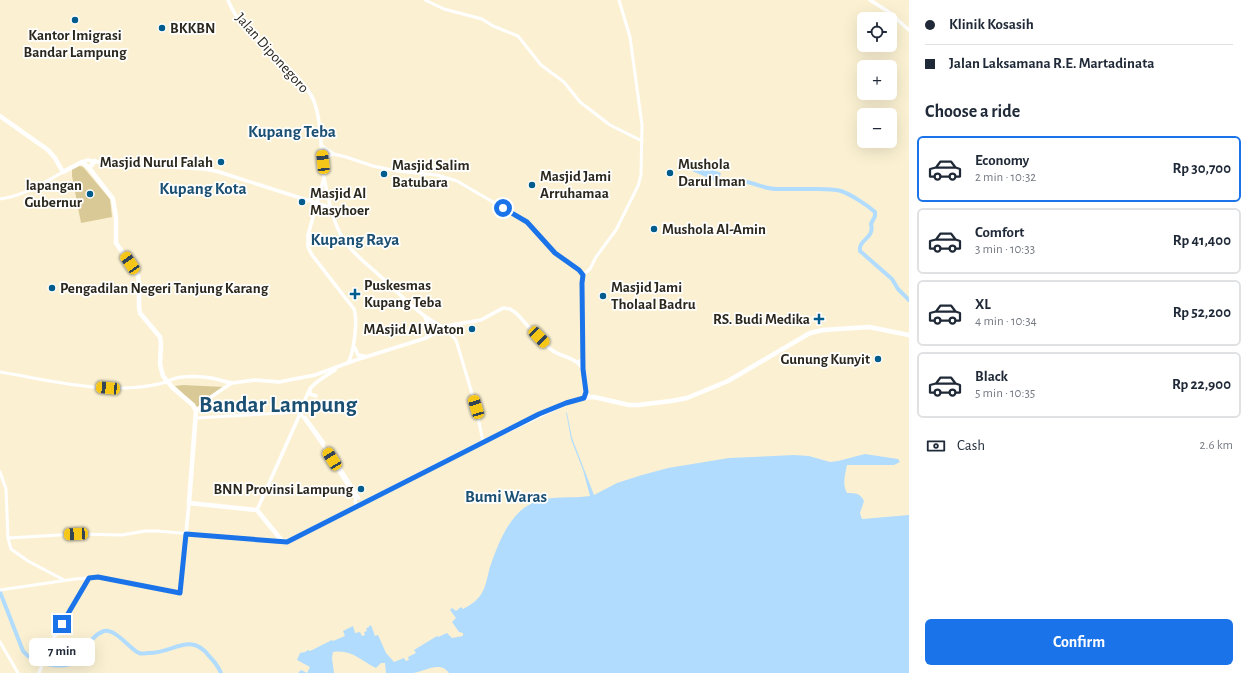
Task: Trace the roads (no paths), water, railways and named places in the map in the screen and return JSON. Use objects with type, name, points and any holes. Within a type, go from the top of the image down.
[{"type":"highway","points":[[0,116],[48,150],[55,158],[63,172],[82,162],[89,168],[113,199],[116,218],[116,243],[138,275],[138,307],[144,318],[160,337],[160,368],[167,382],[193,405],[196,411],[189,503],[257,510],[283,542],[291,540],[560,405],[594,396],[629,405],[687,398],[741,374],[810,333],[823,330],[858,327],[909,336]]},
{"type":"highway","points":[[89,168],[95,161]]},
{"type":"main road","name":"Jalan Diponegoro","points":[[228,0],[233,11],[247,30],[259,43],[295,74],[310,94],[315,104],[324,177]]},
{"type":"main road","points":[[870,0],[889,12],[909,30]]},
{"type":"main road","points":[[82,162],[95,161],[204,169],[226,174],[332,208]]},
{"type":"main road","points":[[324,177],[339,232],[347,244],[363,261],[425,316],[445,328]]},
{"type":"main road","points":[[324,177],[318,204],[308,235],[308,247],[316,261],[354,309],[354,346],[348,363]]},
{"type":"main road","points":[[321,193],[323,190],[327,190]]},
{"type":"main road","points":[[167,382],[173,378],[189,376],[212,378],[220,382],[232,383],[255,380],[279,382],[315,375],[367,356],[426,338],[451,325],[481,320],[500,308],[504,308],[510,309],[516,313],[555,352],[577,362],[583,369],[586,392],[584,398]]},
{"type":"main road","points":[[425,316],[429,327],[426,338]]},
{"type":"main road","points":[[354,346],[358,355],[367,356]]},
{"type":"main road","points":[[352,355],[356,356],[356,360]]},
{"type":"main road","points":[[577,362],[583,360]]},
{"type":"main road","points":[[257,510],[310,387],[319,379],[341,366]]},
{"type":"main road","points":[[196,411],[211,397],[232,383]]},
{"type":"main road","points":[[310,387],[310,393],[316,396]]},
{"type":"main road","points":[[586,392],[590,397]]},
{"type":"main road","points":[[40,671],[49,646],[89,578],[98,577],[180,593],[189,503]]},
{"type":"street","points":[[425,0],[444,9],[482,18],[493,26],[518,36],[541,65],[564,82],[580,102],[610,125],[642,141]]},
{"type":"street","points":[[583,369],[583,275],[590,269],[596,257],[616,230],[638,186],[642,166],[642,125],[631,42],[619,0]]},
{"type":"street","points":[[321,145],[334,154],[381,168],[437,175],[457,181],[527,222],[555,253],[579,270],[583,275]]},
{"type":"street","points":[[323,162],[326,157],[334,154]]},
{"type":"street","points":[[0,199],[30,189],[63,172]]},
{"type":"street","points":[[445,328],[456,340],[476,407],[484,442]]},
{"type":"street","points":[[0,372],[90,386],[114,388],[151,386],[167,382]]},
{"type":"street","points":[[196,418],[300,413],[322,441],[363,504]]},
{"type":"street","points":[[0,472],[6,489],[9,546],[13,552],[64,580]]},
{"type":"street","points":[[357,507],[355,502],[358,498]]},
{"type":"street","points":[[8,538],[76,534],[122,535],[150,531],[283,542]]},
{"type":"street","points":[[2,590],[64,580],[89,578]]},
{"type":"street","points":[[0,642],[18,673]]},
{"type":"water","points":[[696,163],[721,173],[718,182],[692,171]]},
{"type":"water","points":[[566,412],[572,438],[594,495],[617,483],[642,475],[668,468],[729,458],[794,455],[809,456],[830,462],[865,454],[898,459],[900,462],[894,465],[847,465],[844,483],[847,493],[857,494],[861,496],[864,501],[860,513],[862,519],[909,515],[909,673],[449,673],[441,667],[437,667],[413,673],[386,673],[385,663],[381,663],[376,668],[346,652],[333,652],[332,658],[334,673],[307,673],[310,667],[297,660],[300,653],[308,650],[310,651],[332,640],[333,641],[345,636],[343,631],[353,626],[355,633],[360,632],[362,636],[365,635],[364,632],[367,631],[366,629],[371,625],[375,636],[378,635],[386,653],[394,662],[404,658],[406,661],[409,660],[408,657],[416,653],[414,650],[437,636],[438,637],[447,633],[452,638],[463,636],[463,633],[459,632],[452,622],[456,618],[450,610],[452,608],[456,611],[461,607],[463,609],[472,604],[480,596],[485,586],[497,548],[512,520],[526,506],[535,502],[556,498],[590,496],[583,470],[571,439]]},
{"type":"water","points":[[301,670],[307,673],[298,673]]},
{"type":"waterway","points":[[747,182],[773,189],[838,190],[850,195],[868,206],[875,212],[875,216],[871,224],[871,233],[861,244],[860,251],[892,279],[898,289],[909,300]]},
{"type":"waterway","points":[[0,592],[23,651],[37,661],[61,666],[71,664],[78,660],[96,635],[104,631],[108,631],[118,636],[135,651],[140,653],[157,652],[188,644],[195,645],[202,649],[211,658],[221,673]]},
{"type":"place","name":"Kantor Imigrasi Bandar Lampung","points":[[75,20]]},
{"type":"place","name":"BKKBN","points":[[162,28]]},
{"type":"place","name":"Masjid Nurul Falah","points":[[221,162]]},
{"type":"place","name":"Mushola Darul Iman","points":[[670,173]]},
{"type":"place","name":"Masjid Salim Batubara","points":[[384,174]]},
{"type":"place","name":"Masjid Jami Arruhamaa","points":[[532,185]]},
{"type":"place","name":"lapangan Gubernur","points":[[90,194]]},
{"type":"place","name":"Masjid Al Masyhoer","points":[[302,202]]},
{"type":"place","name":"Mushola Al-Amin","points":[[654,229]]},
{"type":"place","name":"Pengadilan Negeri Tanjung Karang","points":[[52,288]]},
{"type":"place","name":"Puskesmas Kupang Teba","points":[[355,294]]},
{"type":"place","name":"Masjid Jami Tholaal Badru","points":[[603,296]]},
{"type":"place","name":"RS. Budi Medika","points":[[819,319]]},
{"type":"place","name":"MAsjid Al Waton","points":[[472,329]]},
{"type":"place","name":"Gunung Kunyit","points":[[878,359]]},
{"type":"place","name":"BNN Provinsi Lampung","points":[[361,489]]},
{"type":"district","name":"Kupang Teba","points":[[292,131]]},
{"type":"district","name":"Kupang Kota","points":[[203,188]]},
{"type":"district","name":"Kupang Raya","points":[[355,239]]},
{"type":"district","name":"Bandar Lampung","points":[[278,405]]},
{"type":"district","name":"Bumi Waras","points":[[506,496]]}]
